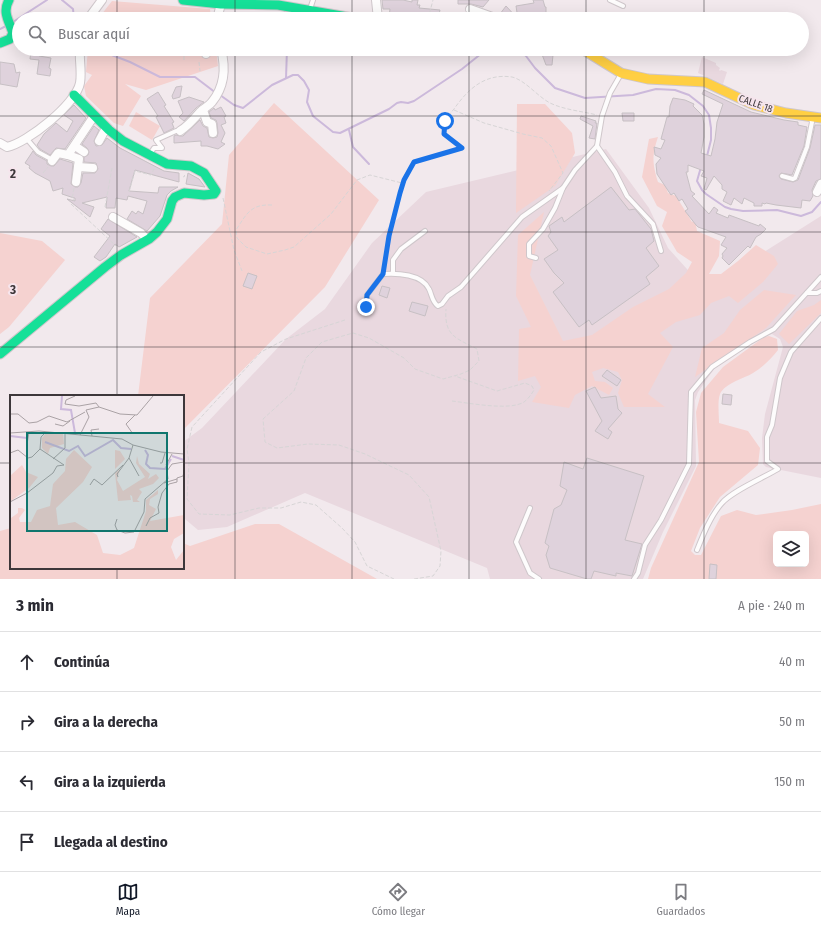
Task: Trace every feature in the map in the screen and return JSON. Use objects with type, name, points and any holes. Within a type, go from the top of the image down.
[{"type":"street","points":[[9,0],[4,9],[12,30]]},
{"type":"street","points":[[93,12],[102,0]]},
{"type":"street","points":[[183,0],[221,4],[278,5],[321,12]]},
{"type":"street","points":[[376,0],[377,12]]},
{"type":"street","points":[[219,12],[221,4]]},
{"type":"street","points":[[470,9],[478,12]]},
{"type":"street","points":[[0,43],[10,39],[12,36]]},
{"type":"street","points":[[0,143],[7,147],[27,139],[44,127],[74,95],[80,84],[80,56]]},
{"type":"street","points":[[180,131],[189,125],[215,98],[224,77],[222,56]]},
{"type":"street","name":"CALLE 18","points":[[593,56],[621,73],[648,79],[705,82],[754,105],[786,113],[821,118]]},
{"type":"street","points":[[0,354],[78,289],[122,255],[154,236],[166,221],[172,201],[176,197],[187,193],[208,196],[214,194],[216,191],[204,173],[191,166],[167,164],[123,141],[106,128],[74,95]]},
{"type":"street","points":[[203,110],[207,122],[212,124],[213,133]]},
{"type":"street","points":[[68,156],[94,116]]},
{"type":"street","points":[[99,141],[106,128]]},
{"type":"street","points":[[75,146],[84,152]]},
{"type":"street","points":[[55,163],[58,153],[79,159],[76,182]]},
{"type":"street","points":[[78,167],[93,168]]},
{"type":"street","points":[[113,217],[141,233],[147,240]]},
{"type":"lane","points":[[310,10],[313,0]]},
{"type":"lane","points":[[610,0],[623,6]]},
{"type":"lane","points":[[536,258],[529,256],[529,244],[543,229],[556,208],[563,188],[575,170],[598,146],[602,116],[610,93],[621,73]]},
{"type":"lane","points":[[782,176],[793,179],[795,178],[807,147],[812,122],[810,117]]},
{"type":"lane","points":[[150,155],[154,148],[162,148],[156,140],[176,131],[180,131]]},
{"type":"lane","points":[[27,139],[38,152],[55,163]]},
{"type":"lane","points":[[598,146],[615,172],[627,196],[653,224],[661,251]]},
{"type":"lane","points":[[366,307],[367,295],[383,274],[393,273],[420,279],[429,287],[435,304],[438,306],[442,304],[448,296],[461,287],[522,217],[563,188]]},
{"type":"lane","points":[[393,273],[393,260],[401,249],[426,231]]},
{"type":"lane","points":[[634,579],[638,574],[645,545],[661,520],[689,464],[691,392],[712,367],[750,342],[774,329],[821,277]]},
{"type":"lane","points":[[807,292],[817,293],[821,291]]},
{"type":"lane","points":[[696,550],[707,527],[722,503],[733,494],[778,469],[767,461],[766,451],[767,437],[772,425],[780,378],[791,352],[821,318]]},
{"type":"lane","points":[[530,508],[516,542],[530,573],[540,579]]},
{"type":"path","points":[[430,12],[433,0]]},
{"type":"path","points":[[184,56],[184,62]]},
{"type":"path","points":[[199,62],[200,71]]},
{"type":"path","points":[[383,274],[389,236],[403,183],[414,162],[462,148],[444,134],[445,121],[465,94],[483,81],[498,78],[512,78],[521,81],[539,96],[551,103],[565,108],[602,116]]},
{"type":"path","points":[[453,110],[484,123],[542,138],[551,146],[563,173],[545,196]]},
{"type":"path","points":[[105,207],[112,168]]},
{"type":"path","points":[[130,192],[135,171],[151,175],[155,168]]},
{"type":"path","points":[[272,205],[262,204],[251,208],[236,230],[237,238],[246,247],[267,254],[285,250],[294,246],[331,214],[357,180],[370,175],[403,183]]},
{"type":"path","points":[[74,200],[72,197],[76,182]]},
{"type":"path","points":[[216,191],[223,196],[234,250],[242,271]]},
{"type":"path","points":[[71,204],[109,240]]},
{"type":"path","points":[[414,579],[433,576],[440,566],[441,551],[429,497],[409,475],[365,454],[339,445],[308,444],[277,448],[265,442],[263,419],[294,391],[306,358],[322,342],[353,333],[369,338],[404,358],[415,369],[443,379],[470,370],[479,361],[476,350],[451,335],[445,320],[448,296]]},
{"type":"path","points":[[345,320],[286,339],[261,352],[192,428],[187,449],[189,463],[187,499],[199,514],[230,515],[260,508],[281,508],[301,502],[316,505],[342,528],[355,542],[367,566],[394,579]]},
{"type":"path","points":[[452,401],[509,406],[523,403],[534,390],[532,386],[525,383],[497,391],[455,376]]},
{"type":"shaded area","points":[[112,1],[210,9],[210,12],[103,12]]},
{"type":"shaded area","points":[[87,56],[217,56],[218,66],[146,90],[125,84],[141,96],[123,126],[114,123],[86,96],[84,86],[92,75],[86,72]]},
{"type":"shaded area","points":[[702,57],[716,63],[716,65],[720,68],[720,71],[727,72],[723,84],[698,73]]},
{"type":"shaded area","points":[[274,103],[379,200],[325,287],[184,429],[184,395],[138,395],[150,298],[222,224],[229,155]]},
{"type":"shaded area","points":[[517,104],[545,104],[572,133],[575,153],[555,186],[516,213]]},
{"type":"shaded area","points":[[136,112],[160,126],[152,140],[129,126]]},
{"type":"shaded area","points":[[658,137],[654,159],[658,182],[665,185],[668,193],[676,196],[692,222],[695,220],[697,231],[720,241],[719,256],[709,274],[721,274],[756,245],[774,256],[778,264],[763,282],[738,303],[729,296],[711,303],[700,315],[676,322],[660,333],[673,347],[648,394],[665,407],[624,407],[618,393],[622,380],[618,372],[603,368],[592,372],[595,381],[605,382],[613,388],[609,395],[592,386],[575,395],[569,408],[532,402],[541,387],[535,376],[518,381],[519,329],[531,327],[516,296],[518,235],[544,212],[530,275],[563,341],[592,335],[633,307],[669,289],[686,273],[692,262],[677,252],[662,226],[667,212],[657,206],[642,177],[649,139]]},
{"type":"shaded area","points":[[606,149],[649,208],[668,248],[705,289],[821,216],[821,478],[766,467],[763,464],[762,438],[765,414],[783,347],[780,339],[772,334],[765,335],[714,369],[698,392],[695,400],[696,466],[663,532],[643,579],[490,579],[487,568],[305,493],[227,527],[198,530],[185,519],[184,514],[184,441],[202,428],[286,339],[325,309],[372,243],[426,192]]},
{"type":"shaded area","points":[[0,233],[42,241],[65,260],[9,327],[0,334]]},
{"type":"shaded area","points":[[764,290],[796,295],[766,328],[695,377],[702,348],[724,333],[740,310]]},
{"type":"shaded area","points":[[821,300],[821,313],[789,344],[779,334],[797,311],[814,305]]},
{"type":"shaded area","points":[[769,336],[777,339],[778,350],[767,363],[757,371],[732,383],[721,392],[719,402],[719,423],[748,431],[760,448],[758,465],[720,497],[700,528],[691,551],[695,555],[701,555],[721,516],[737,510],[756,515],[821,504],[821,579],[648,579],[651,568],[699,462],[696,412],[701,393],[723,367],[764,337]]},
{"type":"shaded area","points":[[255,524],[279,524],[377,579],[0,579],[0,531],[10,528],[10,569],[184,569],[184,543],[190,546]]},
{"type":"building","points":[[382,0],[403,0],[412,2],[412,0],[418,0],[417,5],[420,5],[419,8],[440,10],[440,12],[390,12],[390,9],[383,9]]},
{"type":"building","points":[[458,0],[489,0],[483,7],[471,4],[458,4]]},
{"type":"building","points":[[533,0],[543,0],[546,7],[546,12],[517,12],[516,6],[534,3]]},
{"type":"building","points":[[506,6],[512,12],[502,12]]},
{"type":"building","points":[[30,56],[51,58],[49,68],[51,69],[50,76],[37,74],[39,60],[30,59]]},
{"type":"building","points":[[543,56],[553,56],[552,65],[546,65]]},
{"type":"building","points":[[0,62],[14,64],[16,73],[20,72],[17,87],[0,84]]},
{"type":"building","points":[[182,86],[180,97],[173,99],[172,96],[176,87]]},
{"type":"building","points":[[704,90],[751,112],[798,122],[798,125],[807,127],[804,146],[792,175],[781,173],[779,176],[781,179],[793,182],[798,180],[810,148],[815,125],[821,125],[821,179],[816,181],[812,190],[813,196],[810,201],[802,200],[801,208],[766,203],[762,203],[762,206],[754,206],[754,203],[744,198],[742,204],[734,198],[731,205],[723,201],[727,192],[722,189],[722,185],[714,176],[706,190],[704,189],[707,178],[701,176],[704,171],[688,165],[688,172],[686,172],[691,191],[695,194],[692,196],[709,214],[714,207],[718,210],[716,213],[728,218],[729,215],[759,226],[760,224],[766,229],[756,237],[750,248],[748,246],[729,265],[722,258],[722,254],[727,248],[721,245],[726,237],[698,227],[685,211],[688,209],[682,199],[679,201],[674,193],[671,195],[657,174],[656,164],[661,158],[655,155],[654,147],[661,149],[665,140],[661,139],[667,117],[669,117],[670,106],[673,98],[685,100],[694,104],[693,106],[702,115],[704,137],[701,153],[711,156],[717,122],[723,104],[702,94]]},
{"type":"building","points":[[158,92],[166,105],[164,106],[174,122],[172,123],[174,128],[164,133],[156,117],[158,116],[147,99]]},
{"type":"building","points":[[189,97],[204,102],[184,121],[179,117],[183,113],[178,101]]},
{"type":"building","points":[[74,105],[86,118],[65,149],[56,148],[50,155],[40,149],[37,145],[44,134],[56,123],[67,132],[73,121],[64,115]]},
{"type":"building","points":[[221,107],[226,116],[224,117],[226,123],[221,125],[225,133],[221,142],[225,144],[218,149],[201,146],[201,141],[174,143],[174,136],[183,136],[200,120],[203,126],[207,128],[209,137],[217,137],[217,123],[216,120],[211,118],[209,112],[214,108],[215,110]]},
{"type":"building","points":[[622,113],[634,113],[634,121],[623,121]]},
{"type":"building","points":[[581,116],[596,121],[595,139],[589,138],[593,126],[580,119]]},
{"type":"building","points":[[94,126],[99,130],[94,141],[96,146],[102,145],[107,138],[120,148],[164,171],[179,173],[179,182],[135,170],[129,191],[158,193],[159,187],[178,187],[167,195],[160,216],[147,231],[127,219],[132,211],[136,214],[138,211],[143,214],[147,201],[128,196],[127,200],[116,198],[115,208],[106,208],[107,197],[82,203],[94,207],[90,217],[67,199],[75,201],[75,198],[62,194],[63,188],[53,191],[50,181],[35,173],[29,168],[30,166],[25,163],[33,151],[36,155],[47,161],[47,164],[51,166],[54,166],[60,159],[73,163],[71,184],[78,187],[81,183],[83,173],[95,173],[98,169],[96,163],[84,162],[84,157],[88,155],[89,152],[82,144]]},
{"type":"building","points":[[188,173],[199,179],[205,187],[186,184]]},
{"type":"building","points":[[611,187],[629,210],[635,209],[651,229],[654,241],[646,248],[659,266],[646,277],[650,284],[592,325],[589,320],[579,327],[553,292],[564,283],[554,273],[544,259],[558,250],[548,236],[551,232],[549,226],[562,217],[564,222]]},
{"type":"building","points":[[108,219],[137,237],[119,247],[115,244],[106,257],[100,261],[94,257],[110,236],[101,229]]},
{"type":"building","points":[[248,273],[257,276],[252,289],[243,286]]},
{"type":"building","points":[[382,286],[390,288],[387,298],[379,295]]},
{"type":"building","points":[[412,302],[428,306],[425,316],[409,311]]},
{"type":"building","points":[[607,370],[621,380],[617,386],[602,376]]},
{"type":"building","points":[[595,387],[601,398],[616,396],[618,409],[622,413],[608,429],[612,432],[608,439],[595,431],[602,421],[586,391]]},
{"type":"building","points":[[723,394],[732,395],[731,405],[722,404]]},
{"type":"building","points":[[587,458],[644,476],[625,540],[642,544],[632,576],[616,573],[616,576],[594,571],[591,579],[587,579],[550,568],[546,555],[549,546],[545,543],[554,509],[561,505],[567,490],[560,486],[564,462],[583,469]]},
{"type":"building","points":[[710,564],[717,565],[716,579],[709,579]]},
{"type":"waterway","points":[[28,12],[47,0]]},
{"type":"waterway","points":[[62,0],[73,9],[73,12]]},
{"type":"waterway","points":[[0,29],[6,26]]},
{"type":"waterway","points":[[114,56],[160,77],[195,77],[216,93]]},
{"type":"waterway","points":[[286,78],[287,56]]},
{"type":"waterway","points":[[220,95],[234,105],[243,108],[272,85],[293,75],[298,75],[304,81],[309,90],[307,102],[313,116],[333,132],[340,133],[389,109],[397,103],[408,103],[414,101],[462,69],[478,56]]},
{"type":"waterway","points":[[526,56],[535,68],[555,88],[585,98],[633,95],[656,89],[675,90],[689,95],[703,106],[709,115],[711,140],[707,156]]},
{"type":"waterway","points":[[349,130],[353,147],[369,164]]},
{"type":"waterway","points":[[701,167],[697,181],[702,190],[725,207],[731,209],[743,211],[777,210],[801,216],[812,212],[821,202]]},
{"type":"traffic: fast","points":[[9,0],[6,13],[12,30]]},
{"type":"traffic: fast","points":[[183,0],[221,4],[278,5],[318,12]]},
{"type":"traffic: fast","points":[[0,43],[10,39],[12,35]]},
{"type":"traffic: fast","points":[[0,354],[105,267],[121,255],[149,239],[157,232],[167,219],[172,201],[175,197],[184,193],[204,195],[214,194],[216,191],[204,173],[191,166],[167,164],[123,141],[109,130],[74,95]]},
{"type":"traffic: slow","points":[[593,56],[621,73],[648,79],[705,82],[754,105],[786,113],[821,118]]},
{"type":"route","points":[[366,307],[367,295],[383,274],[394,212],[404,180],[414,162],[462,148],[444,134],[445,121]]}]
